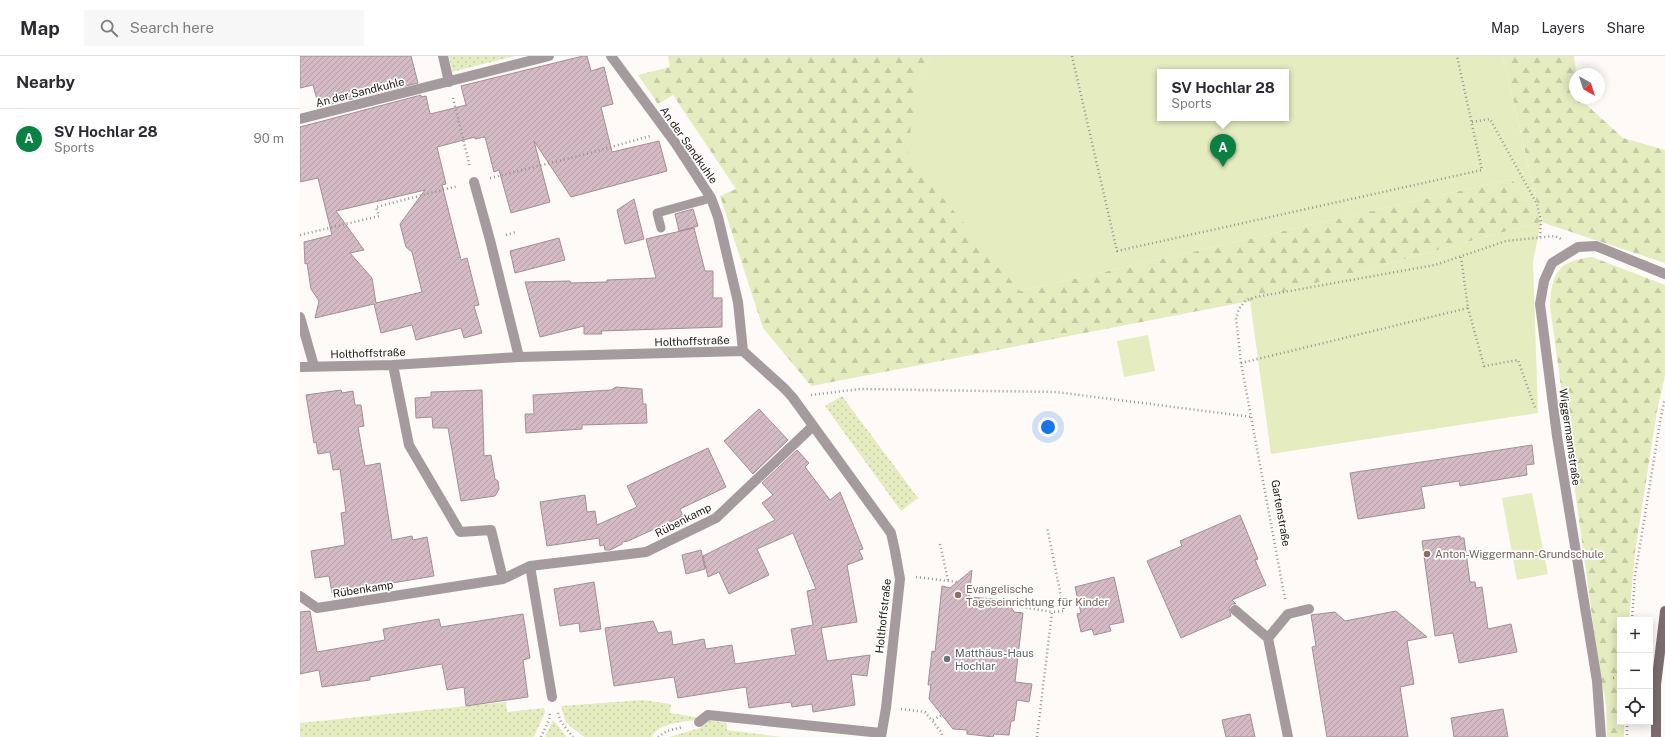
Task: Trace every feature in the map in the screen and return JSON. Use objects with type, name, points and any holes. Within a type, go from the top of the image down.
[{"type":"main road","points":[[1656,737],[1656,685],[1665,611]]},
{"type":"street","points":[[443,56],[449,82]]},
{"type":"street","name":"An der Sandkuhle","points":[[300,119],[549,56]]},
{"type":"street","name":"An der Sandkuhle","points":[[611,56],[676,144],[711,198],[718,216],[738,302],[743,351]]},
{"type":"street","points":[[474,182],[519,357]]},
{"type":"street","points":[[1578,247],[1596,246],[1665,274]]},
{"type":"street","name":"Wiggermannstraße","points":[[1578,247],[1552,263],[1544,281],[1540,304],[1570,523],[1597,681],[1601,737]]},
{"type":"street","points":[[300,317],[314,366]]},
{"type":"street","name":"Holthoffstraße","points":[[300,366],[393,365],[519,357],[743,351],[793,398],[891,533],[900,576],[886,708],[881,735],[708,715],[699,722]]},
{"type":"street","points":[[393,365],[409,445],[460,532],[491,530],[504,579]]},
{"type":"street","name":"Rübenkamp","points":[[300,596],[317,608],[504,579],[530,566],[646,552],[716,518],[813,426]]},
{"type":"street","points":[[530,566],[552,697]]},
{"type":"street","points":[[1268,638],[1288,614],[1310,608]]},
{"type":"street","points":[[1235,610],[1268,638],[1288,737]]},
{"type":"lane","points":[[661,228],[657,213],[711,198]]},
{"type":"path","points":[[1072,56],[1117,251],[1482,170],[1457,56]]},
{"type":"path","points":[[449,82],[474,182]]},
{"type":"path","points":[[1472,122],[1490,119],[1537,204],[1541,222],[1540,238]]},
{"type":"path","name":"Gartenstraße","points":[[1288,614],[1241,363],[1236,318],[1239,308],[1246,300],[1435,265],[1506,241],[1555,236],[1578,247]]},
{"type":"path","points":[[1461,257],[1468,308],[1484,366],[1518,360]]},
{"type":"path","points":[[1241,363],[1468,308]]},
{"type":"path","points":[[793,398],[860,388],[1056,392],[1252,417]]},
{"type":"path","points":[[1632,617],[1635,576],[1665,399]]},
{"type":"path","points":[[1010,605],[1052,612],[1064,611],[1047,527]]},
{"type":"path","points":[[940,544],[948,580]]},
{"type":"path","points":[[900,576],[957,582]]},
{"type":"path","points":[[1037,737],[1052,612]]},
{"type":"path","points":[[541,737],[549,720],[552,697]]},
{"type":"path","points":[[552,697],[561,722],[573,737]]},
{"type":"path","points":[[886,708],[925,712],[942,733],[942,737]]},
{"type":"path","points":[[933,720],[942,715]]},
{"type":"path","points":[[658,737],[667,731],[699,722]]},
{"type":"path","points":[[1627,725],[1627,737]]},
{"type":"green space","points":[[449,56],[515,56],[452,72]]},
{"type":"green space","points":[[668,56],[932,56],[918,79],[1020,291],[1512,179],[1541,221],[1503,56],[1574,56],[1575,68],[1569,68],[1569,104],[1586,104],[1623,138],[1665,150],[1665,263],[1541,222],[1250,301],[811,386],[763,328],[720,196],[736,189],[673,95],[658,104],[638,75],[670,67]]},
{"type":"green space","points":[[932,56],[1503,56],[1541,222],[1512,179],[1020,291],[907,155],[918,79]]},
{"type":"green space","points":[[1541,222],[1533,262],[1538,413],[1271,454],[1250,301]]},
{"type":"green space","points":[[1592,257],[1665,285],[1665,376],[1657,411],[1635,552],[1629,617],[1617,617],[1617,725],[1624,725],[1624,737],[1607,737],[1606,704],[1599,667],[1550,306],[1552,285],[1555,277],[1564,266],[1580,259]]},
{"type":"green space","points":[[1148,335],[1155,371],[1124,377],[1117,341]]},
{"type":"green space","points":[[842,396],[918,498],[901,511],[825,406]]},
{"type":"green space","points":[[1532,493],[1548,574],[1517,580],[1502,498]]},
{"type":"green space","points":[[643,700],[671,704],[670,713],[696,717],[696,720],[665,726],[655,732],[652,737],[584,737],[565,720],[561,706]]},
{"type":"green space","points":[[506,702],[507,712],[544,708],[545,712],[534,737],[300,737],[300,723]]},
{"type":"green space","points":[[553,720],[567,737],[545,737]]},
{"type":"green space","points":[[707,720],[727,723],[727,730],[782,737],[669,737],[700,728]]},
{"type":"building","points":[[300,56],[411,56],[418,83],[319,107],[313,85],[300,88]]},
{"type":"building","points":[[587,56],[591,71],[604,67],[613,104],[601,107],[612,152],[659,141],[667,171],[571,197],[534,141],[550,202],[511,213],[499,170],[494,172],[485,137],[475,139],[475,137],[437,147],[446,184],[442,185],[461,260],[467,258],[479,305],[474,306],[482,333],[464,338],[461,328],[416,340],[412,325],[381,333],[374,304],[315,318],[319,301],[311,289],[307,263],[305,264],[304,242],[332,235],[318,178],[300,182],[300,127],[421,95],[421,97],[426,96],[430,114],[466,105],[461,86]],"holes":[[[425,190],[400,224],[406,247],[412,252],[422,292],[376,303],[372,278],[350,253],[364,250],[336,211]]]},
{"type":"building","points":[[634,199],[644,239],[625,244],[617,210]]},
{"type":"building","points":[[693,209],[698,226],[679,231],[675,214]]},
{"type":"building","points":[[694,228],[705,271],[713,271],[713,298],[722,298],[722,327],[601,331],[602,334],[584,334],[584,326],[540,337],[525,282],[607,282],[607,280],[656,278],[646,239]]},
{"type":"building","points":[[559,238],[565,260],[515,273],[510,251]]},
{"type":"building","points":[[616,387],[642,389],[643,404],[646,404],[647,423],[582,425],[582,429],[526,433],[525,414],[534,414],[533,395],[611,390]]},
{"type":"building","points":[[341,390],[342,393],[353,391],[355,405],[361,405],[364,426],[358,427],[365,466],[380,463],[392,540],[412,536],[413,540],[427,537],[434,576],[332,593],[329,576],[315,578],[311,551],[345,545],[341,513],[346,512],[340,469],[333,470],[330,452],[318,454],[316,442],[314,443],[306,395]]},
{"type":"building","points":[[482,390],[484,456],[491,455],[495,479],[498,481],[499,489],[495,496],[461,501],[448,428],[433,428],[432,417],[416,418],[415,398],[431,397],[431,392]]},
{"type":"building","points":[[759,409],[788,440],[753,474],[724,441]]},
{"type":"building","points":[[1532,445],[1534,464],[1526,465],[1527,475],[1460,486],[1459,481],[1421,487],[1425,508],[1358,519],[1350,473]]},
{"type":"building","points":[[708,448],[726,487],[680,509],[683,516],[628,541],[622,542],[622,544],[610,550],[605,550],[604,545],[600,546],[599,538],[547,546],[540,502],[585,495],[587,512],[595,511],[597,525],[637,507],[627,486]]},
{"type":"building","points":[[797,450],[809,463],[805,467],[830,500],[840,492],[863,549],[859,550],[863,559],[847,565],[857,622],[821,628],[827,661],[870,655],[867,676],[851,674],[855,705],[813,712],[812,704],[792,707],[791,702],[749,708],[746,687],[678,698],[674,677],[614,686],[605,628],[653,621],[658,633],[671,631],[673,645],[704,639],[706,649],[732,645],[735,664],[796,655],[791,629],[813,625],[807,591],[816,589],[793,533],[757,549],[769,575],[729,594],[719,572],[708,577],[703,556],[775,520],[762,503],[773,495],[762,483]]},
{"type":"building","points":[[1240,515],[1258,559],[1255,560],[1266,585],[1232,600],[1236,604],[1232,604],[1229,608],[1231,616],[1181,638],[1147,561],[1182,546],[1180,541]]},
{"type":"building","points":[[1460,536],[1460,538],[1464,538],[1470,582],[1475,582],[1476,588],[1482,587],[1488,629],[1511,624],[1517,652],[1459,663],[1453,633],[1435,636],[1422,541]]},
{"type":"building","points":[[701,550],[705,569],[686,574],[682,555]]},
{"type":"building","name":"Matthäus-Haus Hochlar","points":[[972,570],[969,597],[1007,600],[1014,612],[1023,613],[1015,682],[1032,684],[1029,702],[1017,700],[1014,721],[1011,721],[1009,735],[994,734],[993,737],[967,734],[967,730],[953,729],[929,699],[931,685],[928,685],[932,651],[935,652],[942,586],[950,588]]},
{"type":"building","points":[[1114,577],[1124,622],[1109,625],[1111,631],[1094,635],[1092,629],[1081,632],[1077,614],[1081,613],[1075,587]]},
{"type":"building","points":[[594,582],[601,629],[580,632],[579,623],[560,626],[554,589]]},
{"type":"building","points":[[310,611],[317,652],[385,640],[383,629],[439,619],[441,627],[523,614],[530,658],[523,660],[528,697],[466,706],[464,687],[447,690],[442,664],[370,677],[370,680],[322,687],[319,670],[300,674],[300,612]]},
{"type":"building","points":[[1396,611],[1427,637],[1407,641],[1414,684],[1400,687],[1408,737],[1327,737],[1312,647],[1316,646],[1311,615],[1335,612],[1345,621]]},
{"type":"building","points":[[1503,709],[1508,737],[1454,737],[1451,718]]},
{"type":"building","points":[[1250,714],[1255,737],[1226,737],[1222,720]]},
{"type":"place","name":"SV Hochlar 28","points":[[1223,167]]},
{"type":"place","name":"Anton-Wiggermann-Grundschule","points":[[1427,554]]},
{"type":"place","name":"Evangelische Tageseinrichtung für Kinder","points":[[958,595]]},
{"type":"place","name":"Matthäus-Haus Hochlar","points":[[947,659]]}]
